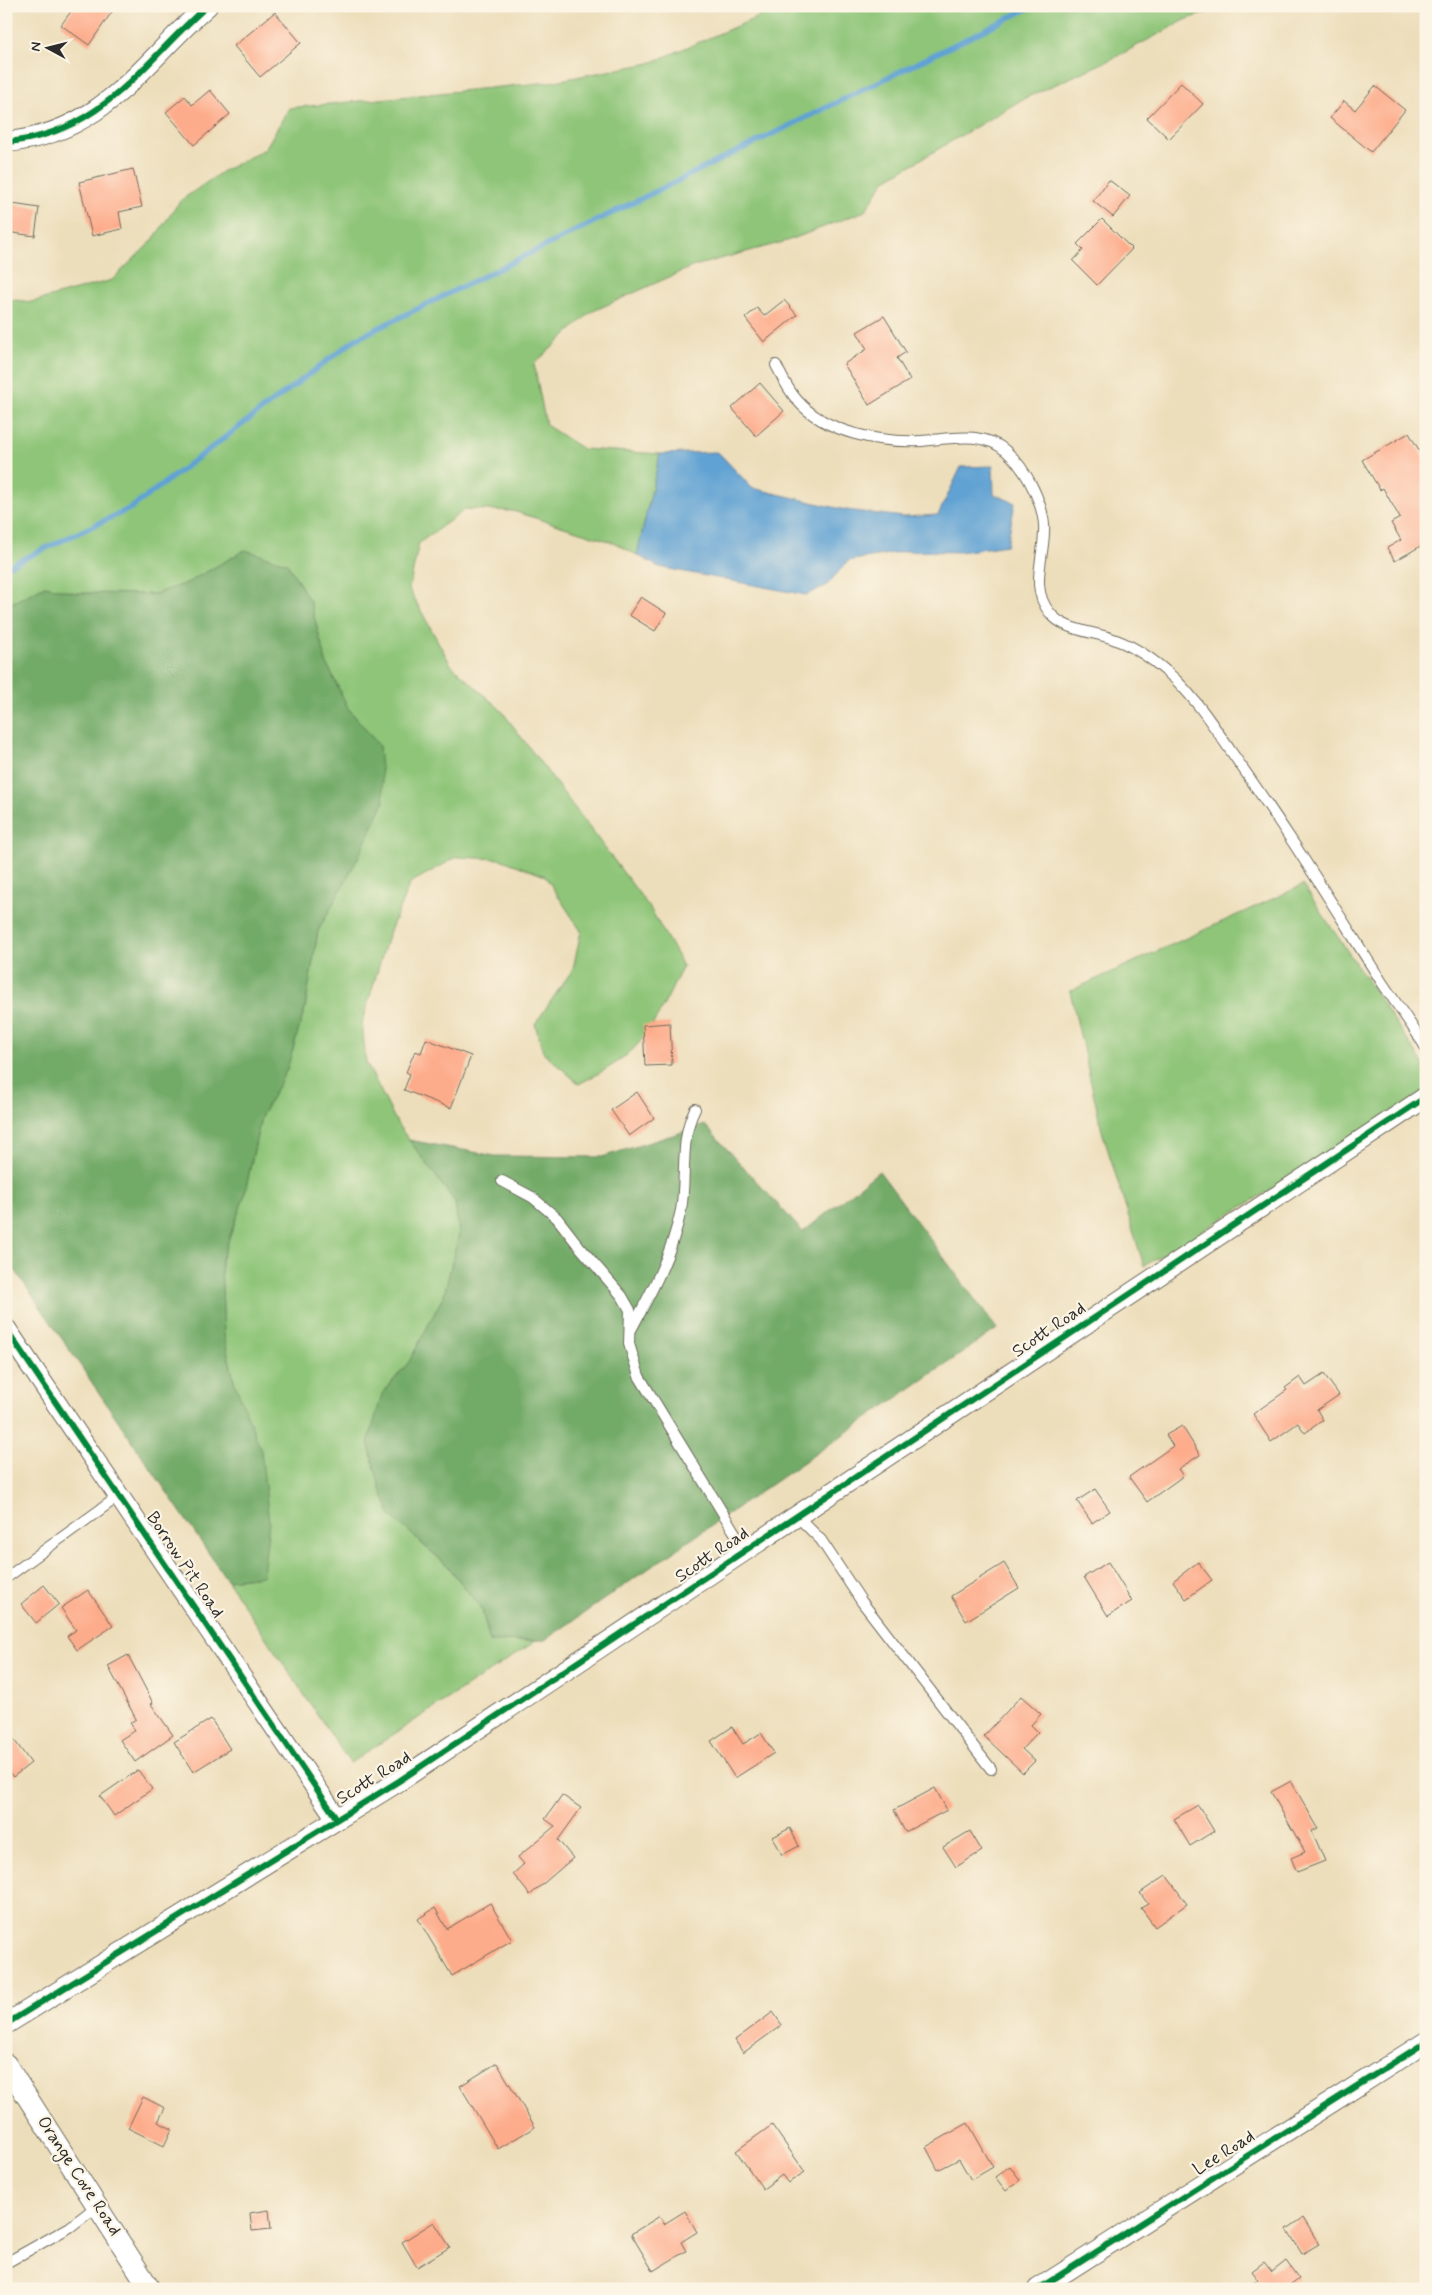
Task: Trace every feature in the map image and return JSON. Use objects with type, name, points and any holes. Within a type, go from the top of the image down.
[{"type":"street","points":[[6,142],[41,135],[72,124],[113,99],[207,6]]},
{"type":"street","name":"Scott Road","points":[[6,2024],[399,1781],[1426,1097]]},
{"type":"street","name":"Borrow Pit Road","points":[[6,1329],[337,1819]]},
{"type":"street","name":"Lee Road","points":[[1038,2289],[1426,2042]]},
{"type":"street","name":"Orange Cove Road","points":[[6,2064],[150,2289]]},
{"type":"lane","points":[[776,365],[797,400],[809,412],[828,424],[851,432],[890,440],[920,441],[960,437],[981,438],[996,444],[1013,458],[1037,496],[1042,511],[1045,531],[1038,583],[1041,598],[1048,611],[1066,625],[1116,640],[1138,651],[1176,680],[1200,707],[1272,810],[1426,1048]]},
{"type":"lane","points":[[631,1330],[662,1272],[674,1240],[681,1208],[688,1124],[695,1109]]},
{"type":"lane","points":[[502,1181],[532,1197],[557,1218],[622,1296],[630,1310],[631,1330],[629,1344],[639,1376],[746,1551]]},
{"type":"lane","points":[[6,1578],[119,1496]]},
{"type":"lane","points":[[797,1516],[821,1540],[862,1602],[991,1769]]},
{"type":"lane","points":[[6,2263],[70,2226],[97,2206]]},
{"type":"green space","points":[[784,6],[1224,6],[1185,20],[1114,58],[1023,99],[884,181],[865,211],[787,241],[694,266],[591,312],[534,364],[546,425],[583,449],[660,454],[637,555],[615,543],[513,511],[466,509],[419,543],[409,589],[451,665],[501,710],[650,908],[683,966],[658,1016],[639,1043],[619,1061],[579,1084],[543,1052],[535,1024],[573,969],[581,931],[545,876],[500,859],[457,857],[410,883],[388,936],[362,1023],[366,1062],[398,1125],[455,1202],[459,1234],[444,1295],[409,1362],[382,1394],[416,1539],[448,1566],[482,1610],[490,1642],[536,1641],[350,1763],[227,1580],[262,1576],[234,1380],[224,1336],[221,1261],[244,1197],[261,1117],[287,1069],[305,1008],[318,931],[358,858],[379,746],[348,708],[326,662],[310,601],[245,550],[187,583],[154,594],[76,593],[45,586],[6,606],[6,299],[32,302],[112,280],[152,241],[180,201],[223,171],[265,149],[289,108],[550,82],[650,63]]},
{"type":"green space","points":[[245,550],[287,563],[310,601],[326,662],[348,708],[379,746],[384,802],[358,858],[318,931],[305,1008],[287,1069],[261,1117],[244,1197],[221,1261],[224,1336],[234,1381],[261,1450],[269,1522],[263,1576],[227,1580],[6,1257],[6,606],[45,586],[76,593],[154,594],[187,583]]},
{"type":"green space","points":[[1303,885],[1426,1068],[1426,1096],[1144,1266],[1102,1131],[1070,991]]},
{"type":"green space","points":[[705,1125],[803,1232],[879,1171],[997,1329],[545,1640],[490,1642],[482,1610],[448,1566],[391,1516],[379,1484],[368,1443],[382,1394],[409,1362],[444,1295],[459,1234],[455,1202],[409,1140],[495,1156],[602,1157]]},
{"type":"water","points":[[716,452],[752,488],[846,510],[904,517],[938,515],[961,467],[993,466],[994,494],[1015,503],[1007,545],[960,552],[906,551],[848,561],[826,586],[806,595],[659,567],[637,555],[660,454]]},
{"type":"building","points":[[75,6],[116,6],[89,45],[61,25]]},
{"type":"building","points":[[275,12],[301,43],[260,77],[234,46]]},
{"type":"building","points":[[1181,83],[1203,104],[1169,139],[1147,118]]},
{"type":"building","points":[[1375,86],[1405,110],[1371,152],[1330,118],[1344,101],[1355,110]]},
{"type":"building","points":[[210,90],[230,114],[194,145],[166,112],[185,96],[192,105]]},
{"type":"building","points":[[133,169],[142,207],[119,212],[122,229],[92,236],[79,182]]},
{"type":"building","points":[[1109,180],[1130,196],[1113,217],[1093,201]]},
{"type":"building","points":[[6,203],[39,208],[35,236],[6,232]]},
{"type":"building","points":[[1102,219],[1132,249],[1097,285],[1073,261],[1083,250],[1077,244]]},
{"type":"building","points":[[784,300],[797,315],[764,342],[745,318],[757,308],[764,316]]},
{"type":"building","points":[[884,316],[906,352],[897,358],[910,380],[869,405],[844,364],[867,349],[857,332]]},
{"type":"building","points":[[760,383],[784,411],[756,436],[732,408]]},
{"type":"building","points":[[1409,433],[1426,462],[1426,543],[1395,561],[1387,548],[1401,540],[1391,523],[1400,518],[1383,488],[1380,490],[1362,460]]},
{"type":"building","points":[[641,597],[666,613],[655,631],[629,615]]},
{"type":"building","points":[[670,1023],[672,1065],[645,1066],[643,1025]]},
{"type":"building","points":[[426,1039],[471,1056],[451,1108],[404,1090],[410,1074],[406,1072],[415,1051],[421,1053]]},
{"type":"building","points":[[637,1092],[654,1118],[629,1136],[611,1110]]},
{"type":"building","points":[[1324,1374],[1339,1395],[1317,1410],[1323,1420],[1305,1433],[1298,1423],[1271,1442],[1253,1414],[1287,1390],[1285,1388],[1300,1377],[1306,1386]]},
{"type":"building","points":[[1182,1426],[1200,1455],[1178,1469],[1183,1476],[1147,1502],[1129,1477],[1173,1446],[1166,1435]]},
{"type":"building","points":[[1095,1489],[1110,1511],[1092,1523],[1077,1501]]},
{"type":"building","points":[[1108,1562],[1132,1601],[1108,1616],[1084,1577]]},
{"type":"building","points":[[1198,1562],[1212,1580],[1186,1599],[1173,1581]]},
{"type":"building","points":[[1004,1563],[1019,1588],[966,1621],[951,1596]]},
{"type":"building","points":[[44,1585],[59,1604],[36,1623],[21,1604]]},
{"type":"building","points":[[88,1590],[113,1626],[77,1650],[67,1636],[76,1630],[61,1608]]},
{"type":"building","points":[[128,1655],[153,1703],[151,1704],[173,1735],[135,1762],[120,1740],[135,1730],[130,1723],[136,1719],[108,1666]]},
{"type":"building","points":[[1021,1696],[1041,1714],[1031,1725],[1038,1732],[1022,1749],[1035,1761],[1023,1773],[984,1736]]},
{"type":"building","points":[[211,1719],[230,1749],[193,1772],[174,1742]]},
{"type":"building","points":[[732,1727],[743,1744],[761,1733],[774,1753],[735,1778],[711,1741]]},
{"type":"building","points":[[6,1729],[31,1763],[13,1777],[6,1768]]},
{"type":"building","points":[[138,1770],[152,1789],[114,1816],[100,1796]]},
{"type":"building","points":[[1291,1781],[1318,1828],[1312,1831],[1325,1861],[1297,1872],[1291,1858],[1305,1852],[1271,1792]]},
{"type":"building","points":[[935,1788],[947,1810],[905,1832],[894,1810]]},
{"type":"building","points":[[562,1795],[581,1808],[558,1840],[573,1858],[530,1895],[513,1874],[524,1864],[518,1857],[555,1826],[545,1819]]},
{"type":"building","points":[[1198,1805],[1214,1831],[1190,1846],[1174,1819]]},
{"type":"building","points":[[790,1828],[799,1846],[782,1855],[773,1837]]},
{"type":"building","points":[[970,1831],[982,1851],[956,1867],[943,1847]]},
{"type":"building","points":[[1166,1875],[1187,1904],[1155,1927],[1141,1908],[1148,1904],[1140,1893]]},
{"type":"building","points":[[490,1903],[512,1940],[452,1976],[418,1919],[435,1908],[447,1929]]},
{"type":"building","points":[[773,2012],[782,2025],[743,2053],[735,2040]]},
{"type":"building","points":[[497,2063],[535,2127],[498,2149],[460,2086]]},
{"type":"building","points":[[143,2097],[165,2108],[158,2122],[172,2129],[164,2146],[128,2128]]},
{"type":"building","points":[[968,2123],[993,2167],[971,2180],[959,2159],[938,2170],[926,2147]]},
{"type":"building","points":[[772,2125],[805,2172],[788,2183],[782,2175],[763,2189],[736,2151]]},
{"type":"building","points":[[1010,2166],[1020,2180],[1006,2191],[995,2177]]},
{"type":"building","points":[[269,2210],[271,2229],[252,2231],[250,2213]]},
{"type":"building","points":[[685,2211],[697,2232],[681,2242],[686,2251],[653,2271],[631,2234],[660,2216],[664,2224]]},
{"type":"building","points":[[1303,2218],[1319,2244],[1302,2254],[1287,2229]]},
{"type":"building","points":[[434,2222],[450,2247],[417,2267],[402,2242]]},
{"type":"building","points":[[1286,2261],[1299,2279],[1286,2289],[1246,2289],[1258,2279],[1252,2271],[1264,2262],[1272,2272]]},
{"type":"waterway","points":[[6,567],[131,508],[356,339],[1033,6]]},
{"type":"cycle path","points":[[6,142],[40,136],[69,125],[95,110],[140,72],[207,6]]},
{"type":"cycle path","points":[[6,2024],[399,1781],[1426,1097]]},
{"type":"cycle path","points":[[6,1329],[337,1819]]},
{"type":"cycle path","points":[[1038,2289],[1426,2042]]}]
